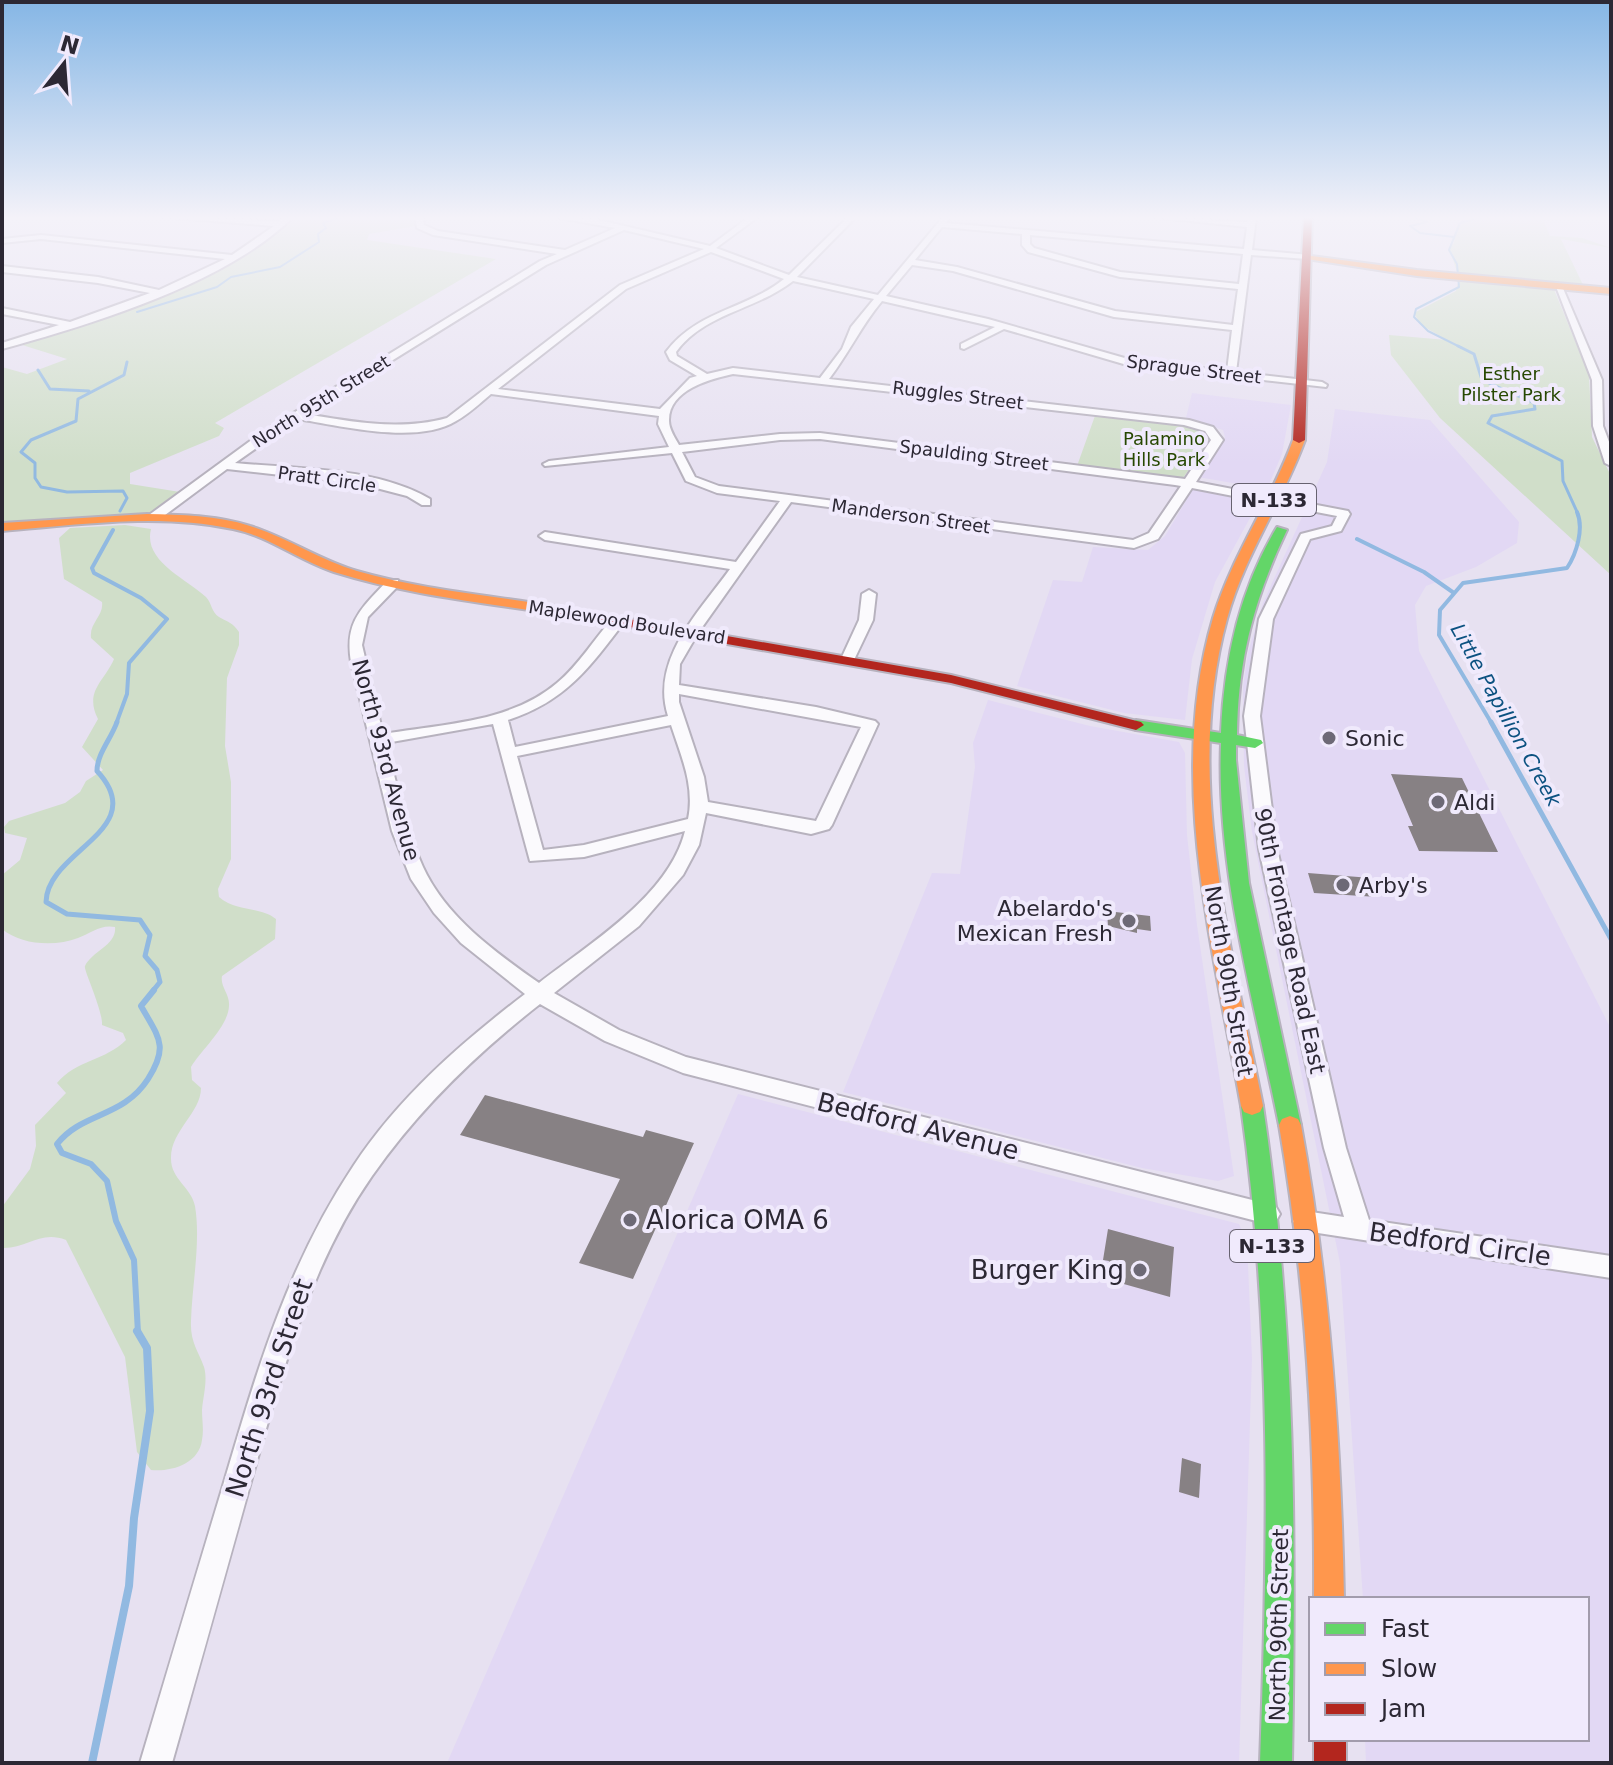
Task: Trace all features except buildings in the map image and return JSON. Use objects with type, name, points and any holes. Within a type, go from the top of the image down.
[{"type":"main road","name":"North 90th Street","points":[[1276,1763],[1282,1404],[1279,1317],[1268,1214],[1206,842],[1201,788],[1202,735],[1218,624],[1239,569],[1274,500],[1300,438],[1313,384],[1314,299]]},
{"type":"main road","name":"North 90th Street","points":[[1313,384],[1322,406]]},
{"type":"main road","name":"North 90th Street","points":[[1297,498],[1261,570],[1244,618],[1232,683],[1228,739],[1237,856],[1309,1222],[1321,1335],[1329,1597]]},
{"type":"main road","name":"Maplewood Boulevard","points":[[2,527],[153,518],[245,527],[325,565],[393,583],[848,659],[951,679],[1103,720],[1255,743]]},
{"type":"main road","points":[[1330,1741],[1330,1763]]},
{"type":"street","points":[[2,346],[137,299]]},
{"type":"street","name":"North 95th Street","points":[[153,518],[296,416],[486,299]]},
{"type":"street","points":[[296,416],[401,428],[436,425],[456,417],[607,299]]},
{"type":"street","points":[[673,448],[663,424],[663,413],[682,388],[703,376],[673,358],[671,352],[693,330],[757,299]]},
{"type":"street","points":[[824,379],[847,349],[854,329],[879,299]]},
{"type":"street","name":"Sprague Street","points":[[891,299],[1004,326],[1127,362],[1313,384]]},
{"type":"street","points":[[1062,299],[1114,314],[1237,328]]},
{"type":"street","points":[[1231,375],[1240,299]]},
{"type":"street","points":[[1564,299],[1594,370],[1599,391],[1600,438],[1611,463]]},
{"type":"street","points":[[2,311],[67,324]]},
{"type":"street","points":[[964,346],[1004,326]]},
{"type":"street","points":[[1594,370],[1611,371]]},
{"type":"street","name":"Ruggles Street","points":[[703,376],[745,371],[1185,422],[1211,430],[1217,440],[1189,483]]},
{"type":"street","points":[[489,391],[663,413]]},
{"type":"street","points":[[1598,414],[1611,415]]},
{"type":"street","name":"Spaulding Street","points":[[549,464],[673,448],[820,436],[1189,483],[1274,500]]},
{"type":"street","name":"Manderson Street","points":[[673,448],[690,479],[717,489],[1134,544],[1154,536],[1189,483]]},
{"type":"street","name":"Pratt Circle","points":[[224,465],[372,484],[411,493],[426,502]]},
{"type":"street","name":"90th Frontage Road East","points":[[1274,500],[1297,498],[1344,514],[1337,528],[1305,537],[1276,593],[1266,619],[1256,670],[1252,716],[1270,860],[1335,1148],[1360,1230]]},
{"type":"street","points":[[698,814],[696,777],[676,719],[670,688],[673,664],[691,633],[787,499]]},
{"type":"street","points":[[545,536],[738,566]]},
{"type":"street","name":"North 93rd Avenue","points":[[393,583],[365,611],[355,635],[377,740],[403,840],[431,897],[463,933],[540,993]]},
{"type":"street","points":[[848,659],[866,620],[869,594]]},
{"type":"street","points":[[377,740],[499,716],[531,706],[558,690],[618,621]]},
{"type":"street","points":[[499,716],[530,838],[540,859],[698,814],[811,828],[823,825],[870,724],[670,688]]},
{"type":"street","points":[[508,753],[676,719]]},
{"type":"street","name":"North 93rd Street","points":[[156,1763],[278,1342],[316,1250],[363,1170],[416,1103],[480,1040],[655,899],[681,863],[698,814]]},
{"type":"street","name":"Bedford Avenue","points":[[540,993],[612,1037],[683,1065],[1309,1222]]},
{"type":"street","name":"Bedford Circle","points":[[1309,1222],[1611,1267]]},
{"type":"shaded area","points":[[1192,393],[1291,405],[1282,454],[1267,489],[1198,477],[1225,437],[1223,430],[1186,418]]},
{"type":"shaded area","points":[[1335,409],[1430,420],[1519,522],[1517,543],[1476,567],[1426,586],[1415,605],[1419,651],[1611,1029],[1611,1763],[1366,1763],[1365,1741],[1589,1741],[1589,1597],[1363,1597],[1340,1263],[1252,832],[1244,766],[1243,687],[1248,652],[1263,603],[1327,462]]},
{"type":"shaded area","points":[[1193,489],[1253,502],[1256,507],[1215,582],[1192,659],[1185,720],[1124,713],[1017,686],[1053,580],[1082,582],[1093,547],[1148,550],[1165,536]]},
{"type":"shaded area","points":[[988,700],[1090,726],[1179,742],[1185,753],[1187,835],[1197,925],[1234,1176],[1218,1181],[1142,1168],[843,1092],[932,873],[960,874],[975,767],[973,743]]},
{"type":"shaded area","points":[[738,1094],[1239,1224],[1247,1242],[1252,1359],[1239,1763],[447,1763]]},
{"type":"green space","points":[[142,299],[427,299],[215,423],[224,428],[219,436],[130,473],[130,484],[180,492],[150,514],[2,523],[2,367],[27,374],[67,359],[19,344]]},
{"type":"green space","name":"Esther Pilster Park","points":[[1440,299],[1558,299],[1589,375],[1592,437],[1611,476],[1611,575],[1440,418],[1391,355],[1389,335],[1447,340],[1421,325],[1414,313]]},
{"type":"green space","name":"Palamino Hills Park","points":[[1096,413],[1192,424],[1206,430],[1211,438],[1183,478],[1077,466]]},
{"type":"green space","points":[[125,525],[151,529],[150,540],[159,560],[206,597],[216,615],[239,632],[239,645],[227,678],[225,746],[231,782],[231,859],[218,889],[219,897],[233,905],[276,919],[275,939],[222,976],[229,1002],[227,1014],[191,1067],[192,1080],[201,1088],[200,1097],[172,1149],[174,1172],[193,1199],[197,1220],[191,1328],[205,1372],[203,1436],[200,1448],[190,1461],[175,1468],[159,1470],[151,1470],[137,1452],[125,1357],[66,1240],[41,1238],[2,1248],[2,1207],[30,1169],[36,1146],[35,1125],[66,1093],[57,1083],[73,1070],[126,1040],[123,1033],[102,1025],[85,969],[88,961],[112,939],[115,927],[101,928],[69,941],[49,943],[28,941],[2,929],[2,875],[20,860],[27,838],[5,833],[4,827],[9,821],[65,803],[80,792],[86,781],[103,770],[82,747],[98,719],[94,694],[114,659],[91,638],[102,602],[64,579],[59,538],[70,528]]},
{"type":"waterway","points":[[137,312],[177,299]]},
{"type":"waterway","name":"Little Papillion Creek","points":[[1435,299],[1416,309],[1414,317],[1428,331],[1474,354],[1482,380],[1534,403],[1535,409],[1492,416],[1488,423],[1562,461],[1563,481],[1578,514]]},
{"type":"waterway","points":[[120,511],[127,498],[123,491],[67,492],[41,487],[35,478],[35,463],[21,452],[31,440],[76,421],[78,399],[124,375],[127,362]]},
{"type":"waterway","points":[[38,370],[50,389],[89,391]]},
{"type":"waterway","name":"Little Papillion Creek","points":[[1492,724],[1439,635],[1440,610],[1463,583],[1567,568],[1578,540],[1580,525],[1577,512]]},
{"type":"waterway","points":[[113,530],[92,568],[94,573],[141,598],[167,619],[129,663],[127,694],[116,724]]},
{"type":"waterway","points":[[1357,539],[1424,572],[1454,593]]},
{"type":"waterway","points":[[117,722],[97,771],[111,791],[112,809],[105,825],[62,868],[51,884],[46,902],[67,914],[140,920],[150,935],[145,956],[157,970],[160,982],[152,992]]},
{"type":"waterway","name":"Little Papillion Creek","points":[[1491,722],[1611,939]]},
{"type":"waterway","points":[[138,1333],[134,1260],[116,1221],[107,1181],[91,1164],[62,1153],[57,1144],[78,1126],[127,1101],[148,1079],[160,1050],[157,1034],[141,1006],[154,990]]},
{"type":"waterway","points":[[92,1763],[129,1586],[134,1518],[150,1411],[147,1348],[138,1333]]},
{"type":"traffic: fast","points":[[1281,530],[1262,569],[1242,624],[1230,698],[1228,760],[1240,883],[1290,1125]]},
{"type":"traffic: fast","points":[[1136,725],[1255,743]]},
{"type":"traffic: fast","points":[[1252,1106],[1272,1270],[1280,1433],[1276,1763]]},
{"type":"traffic: slow","points":[[1252,1106],[1208,862],[1202,801],[1201,739],[1207,678],[1220,618],[1299,440]]},
{"type":"traffic: slow","points":[[2,527],[147,518],[233,525],[258,533],[316,561],[355,574],[437,592],[549,609]]},
{"type":"traffic: slow","points":[[1290,1125],[1309,1243],[1321,1361],[1329,1597]]},
{"type":"traffic: jam","points":[[1299,440],[1305,299]]},
{"type":"traffic: jam","points":[[549,609],[951,679],[1136,725]]},
{"type":"traffic: jam","points":[[1330,1741],[1330,1763]]},
{"type":"place","name":"Sonic","points":[[1329,738]]},
{"type":"place","name":"Aldi","points":[[1438,802]]},
{"type":"place","name":"Arby's","points":[[1343,885]]},
{"type":"place","name":"Abelardo's Mexican Fresh","points":[[1129,921]]},
{"type":"place","name":"Alorica OMA 6","points":[[630,1220]]},
{"type":"place","name":"Burger King","points":[[1140,1270]]}]
